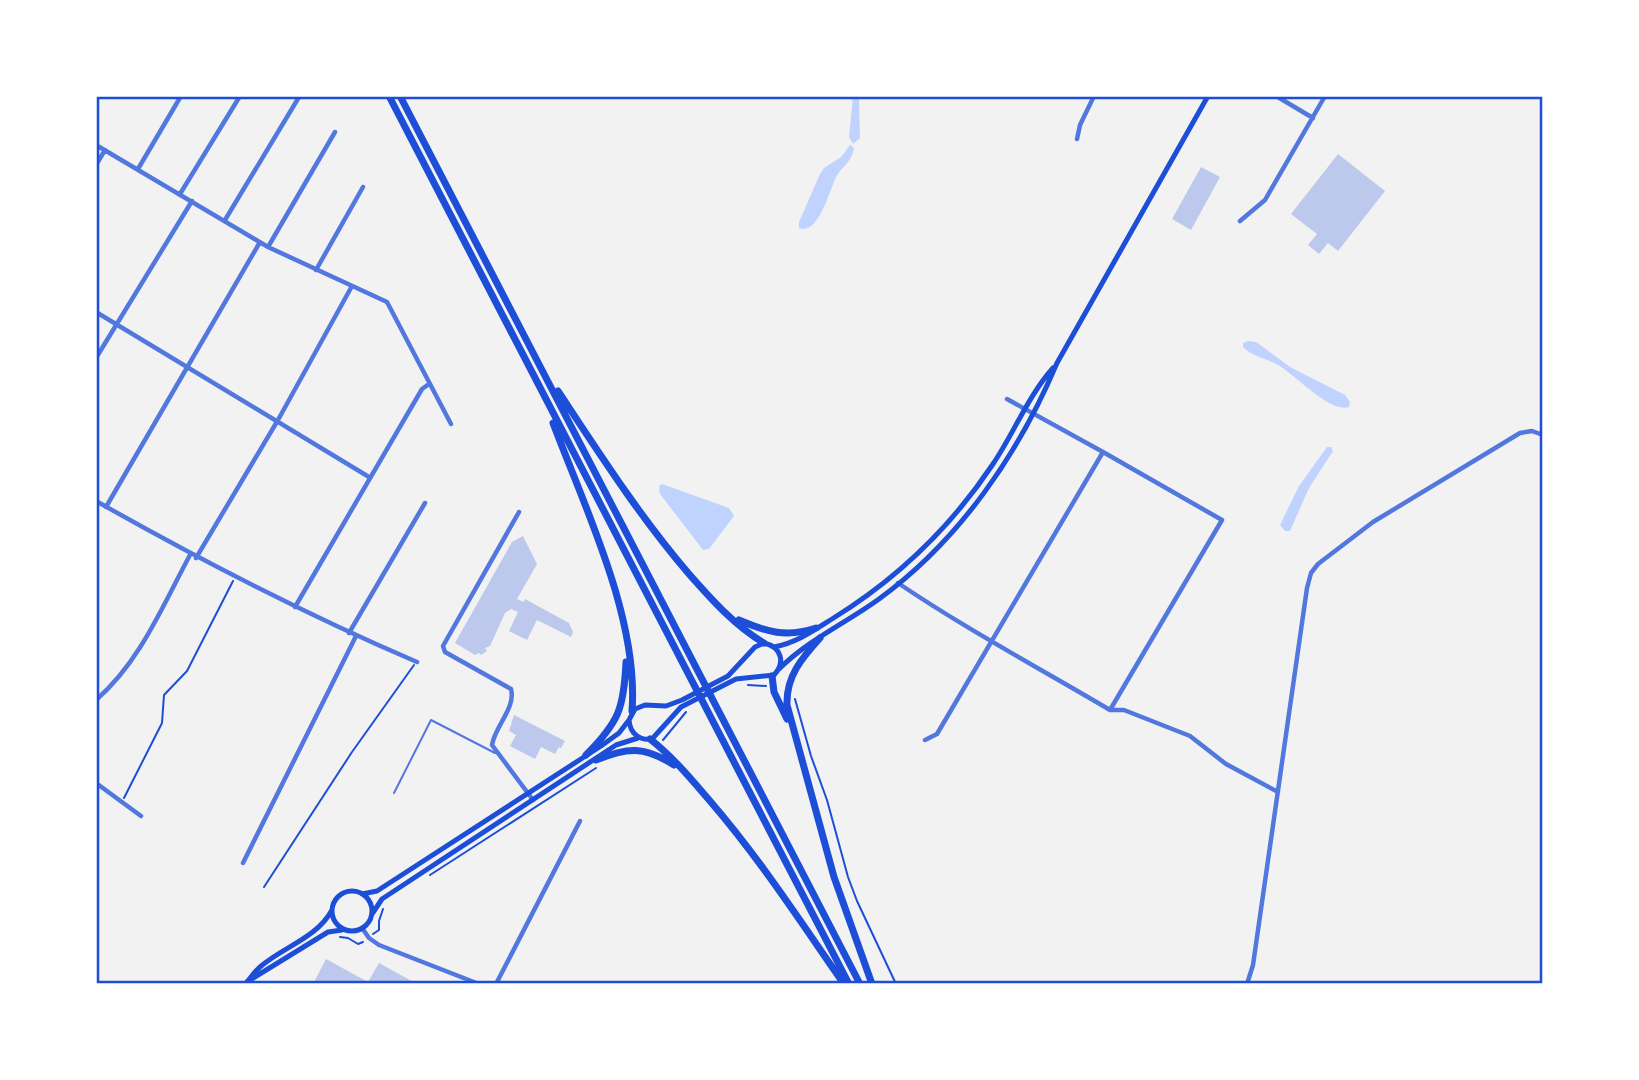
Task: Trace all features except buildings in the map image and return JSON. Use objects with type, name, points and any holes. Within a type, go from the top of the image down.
[{"type":"highway","points":[[389,96],[846,984]]},
{"type":"highway","points":[[400,96],[860,984]]},
{"type":"highway","points":[[537,359],[637,509],[666,546],[728,615],[764,643]]},
{"type":"highway","points":[[542,392],[610,575],[626,640],[632,685],[632,711]]},
{"type":"highway","points":[[728,615],[782,634],[799,634],[816,628]]},
{"type":"highway","points":[[820,638],[800,661],[789,683],[787,705],[837,888],[872,984]]},
{"type":"highway","points":[[586,755],[610,728],[621,709],[626,640]]},
{"type":"highway","points":[[772,680],[793,732]]},
{"type":"highway","points":[[653,742],[731,825],[764,867],[846,984]]},
{"type":"highway","points":[[596,760],[620,751],[640,750],[659,756],[681,769]]},
{"type":"main road","points":[[629,720],[631,730],[639,738],[653,742],[677,710],[732,681],[748,677],[772,680],[779,669],[798,651],[898,583],[939,545],[993,480],[1034,413],[1057,363],[1208,96]]},
{"type":"main road","points":[[774,647],[793,642],[874,591],[933,539],[981,482],[1046,376],[1057,363]]},
{"type":"main road","points":[[362,894],[377,891],[615,737],[629,720],[632,711],[641,705],[672,704],[715,684],[735,670],[755,646],[764,643],[774,647],[781,657],[779,669]]},
{"type":"main road","points":[[246,983],[328,932],[362,928],[382,899],[620,743],[639,738]]},
{"type":"main road","points":[[246,983],[259,968],[326,921],[334,903],[343,893],[356,891],[362,894],[370,903],[372,914]]},
{"type":"main road","points":[[332,909],[337,924],[345,930]]},
{"type":"street","points":[[180,194],[240,96]]},
{"type":"street","points":[[1077,139],[1080,125],[1094,96]]},
{"type":"street","points":[[1276,96],[1313,118]]},
{"type":"street","points":[[1240,221],[1265,200],[1325,96]]},
{"type":"street","points":[[138,169],[178,97]]},
{"type":"street","points":[[225,220],[299,97]]},
{"type":"street","points":[[268,247],[335,131]]},
{"type":"street","points":[[96,145],[268,247],[387,302],[451,424]]},
{"type":"street","points":[[96,165],[105,150]]},
{"type":"street","points":[[316,270],[363,187]]},
{"type":"street","points":[[96,358],[192,201]]},
{"type":"street","points":[[106,507],[260,242]]},
{"type":"street","points":[[96,700],[125,669],[147,636],[278,420],[352,286]]},
{"type":"street","points":[[96,312],[369,477]]},
{"type":"street","points":[[295,607],[369,477],[422,389],[429,384]]},
{"type":"street","points":[[1007,399],[1222,520],[1110,710]]},
{"type":"street","points":[[1247,984],[1253,965],[1307,588],[1313,569],[1373,522],[1520,432],[1532,431],[1543,435]]},
{"type":"street","points":[[925,740],[937,734],[1103,452]]},
{"type":"street","points":[[96,501],[193,557],[349,633],[417,662]]},
{"type":"street","points":[[349,633],[425,503]]},
{"type":"street","points":[[519,512],[443,646],[446,652],[508,685],[512,690],[512,701],[492,741],[496,753],[508,764],[533,800]]},
{"type":"street","points":[[898,583],[943,613],[1110,710],[1124,710],[1190,736],[1226,764],[1278,792]]},
{"type":"street","points":[[243,863],[356,636]]},
{"type":"street","points":[[96,783],[141,816]]},
{"type":"street","points":[[495,984],[580,821]]},
{"type":"street","points":[[362,928],[369,938],[379,945],[479,984]]},
{"type":"lane","points":[[394,793],[431,720],[496,753]]},
{"type":"path","points":[[122,804],[162,723],[164,695],[187,671],[235,577]]},
{"type":"path","points":[[264,887],[352,752],[417,662]]},
{"type":"path","points":[[745,684],[758,686],[772,680]]},
{"type":"path","points":[[794,696],[852,889],[896,984]]},
{"type":"path","points":[[653,742],[665,738],[682,715],[692,707]]},
{"type":"path","points":[[428,877],[605,763]]},
{"type":"path","points":[[332,938],[345,937],[358,944],[369,938],[379,930],[379,921],[386,905]]},
{"type":"water","points":[[853,96],[859,96],[860,138],[853,144],[849,137]]},
{"type":"water","points":[[850,145],[854,148],[851,157],[836,177],[817,219],[806,229],[799,228],[799,222],[820,174],[824,168],[841,157]]},
{"type":"water","points":[[1256,342],[1290,367],[1345,395],[1350,402],[1349,407],[1341,407],[1322,399],[1278,365],[1247,350],[1243,343]]},
{"type":"water","points":[[1327,447],[1331,447],[1333,451],[1309,488],[1290,531],[1285,531],[1280,525],[1299,486]]},
{"type":"water","points":[[662,484],[729,508],[734,516],[709,549],[703,550],[660,494],[659,486]]}]
